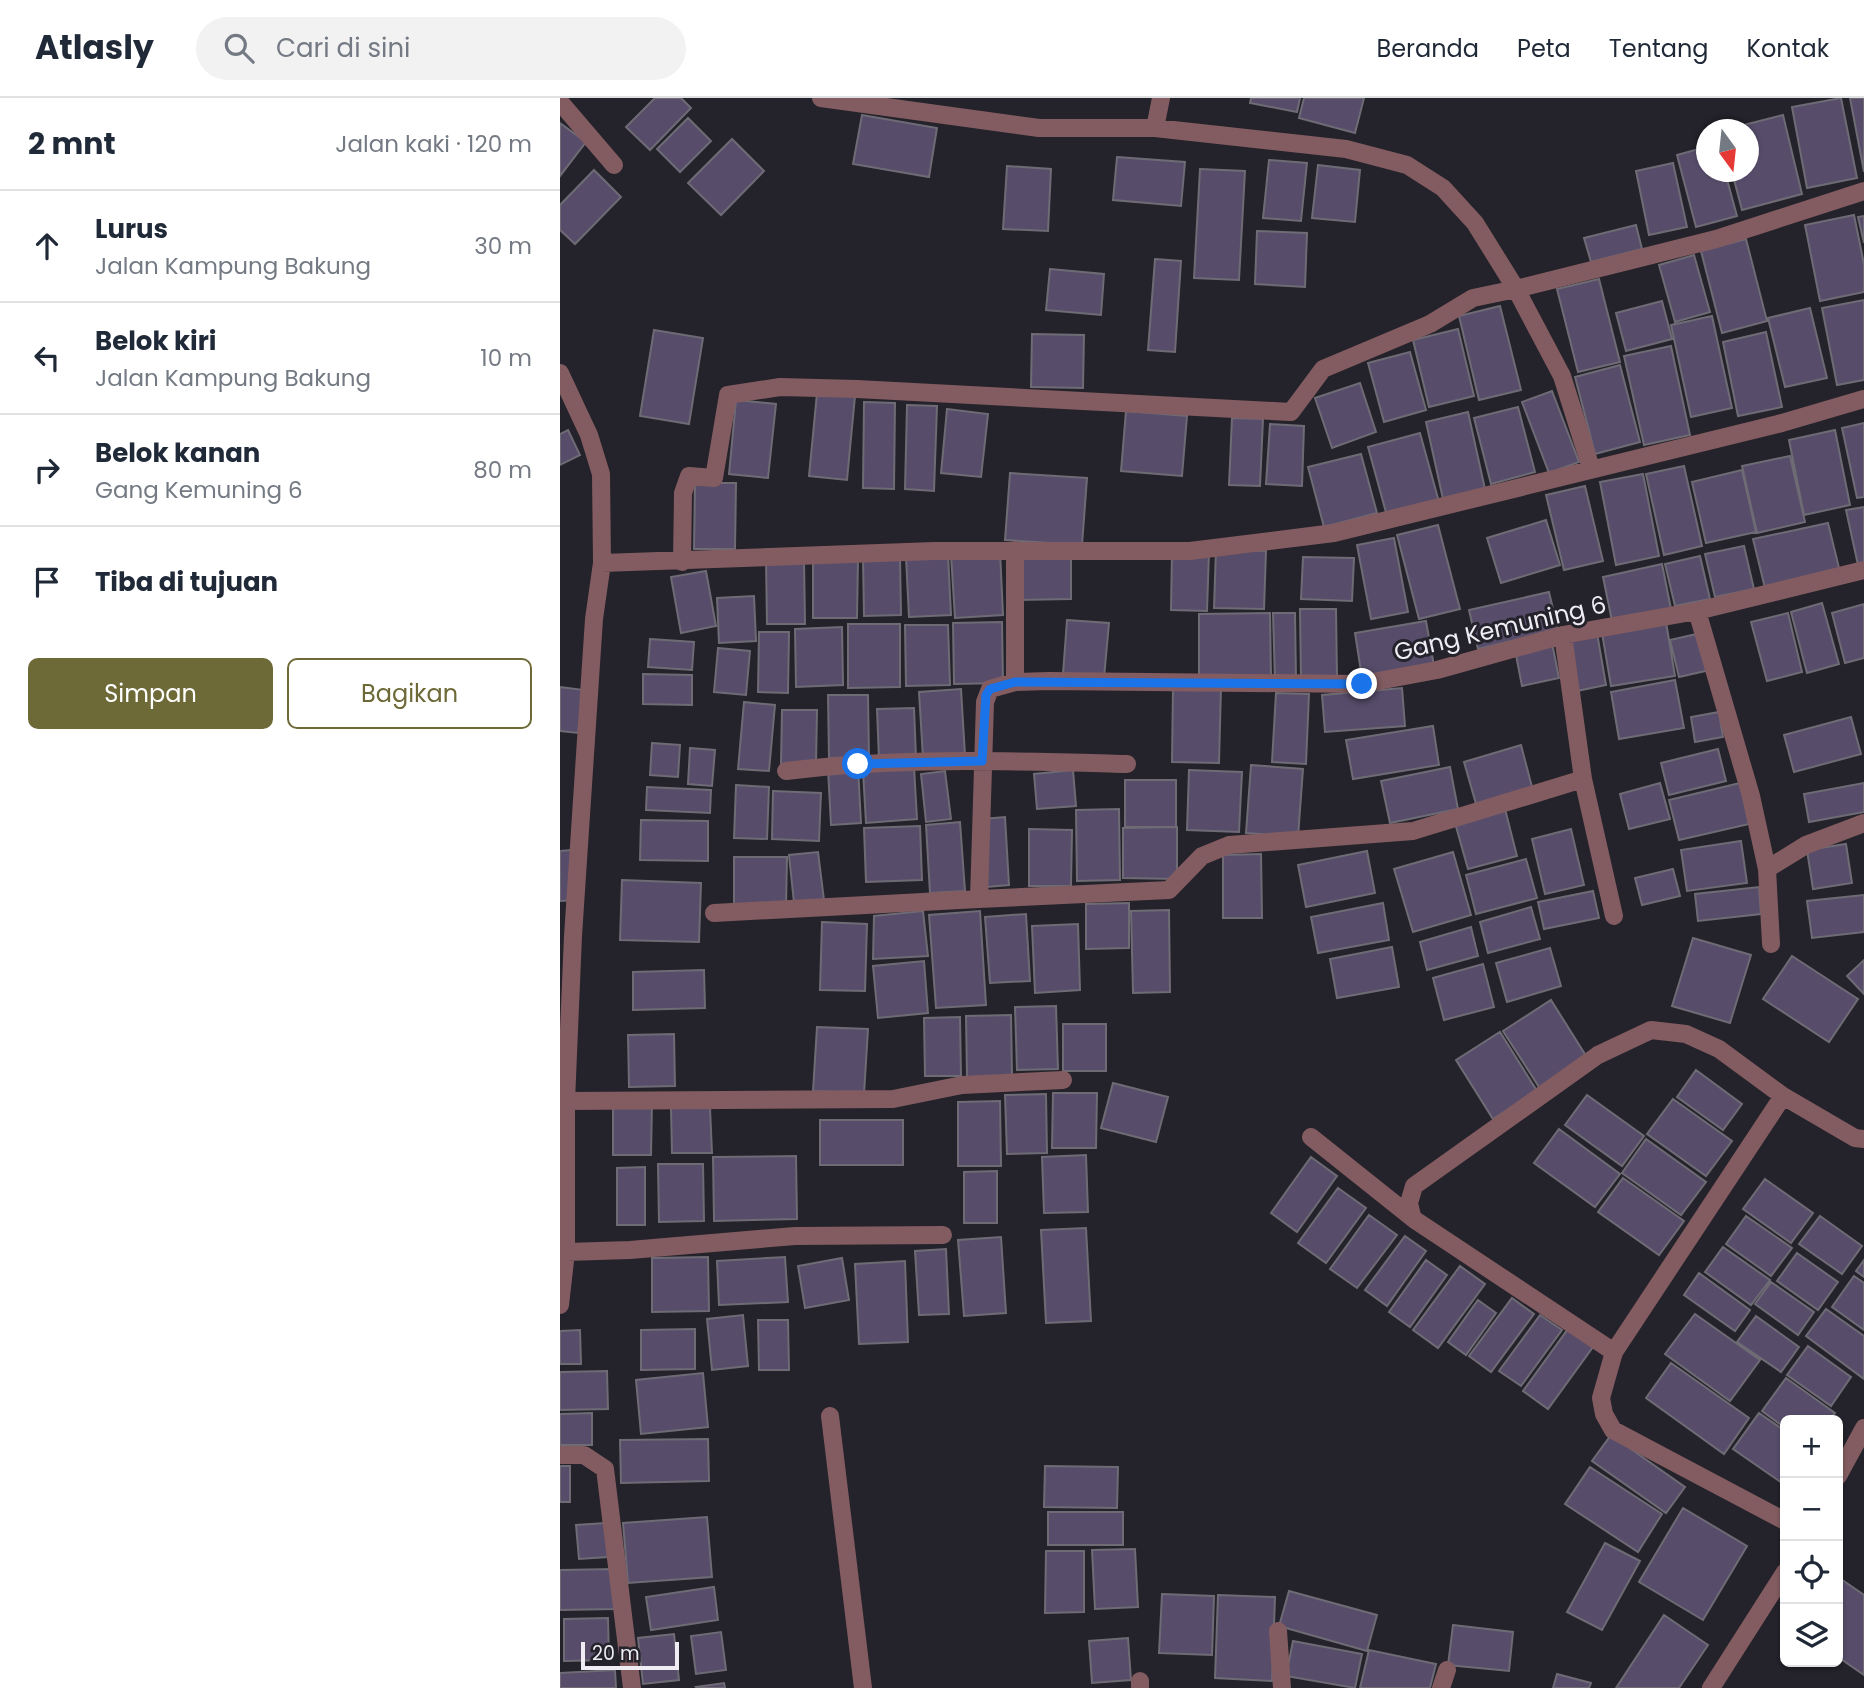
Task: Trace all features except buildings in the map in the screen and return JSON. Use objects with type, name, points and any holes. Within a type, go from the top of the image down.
[{"type":"street","points":[[821,98],[1039,128],[1155,128],[1346,149],[1407,165],[1443,188],[1475,223],[1516,289],[1562,376],[1591,468]]},
{"type":"street","points":[[1155,128],[1161,98]]},
{"type":"street","points":[[560,102],[614,165]]},
{"type":"street","points":[[682,562],[683,492],[689,476],[714,478],[728,395],[780,387],[857,389],[1291,412],[1324,369],[1430,324],[1474,298],[1716,239],[1864,191]]},
{"type":"street","points":[[560,373],[589,435],[601,474],[602,563],[594,619],[567,937],[566,1252],[560,1305]]},
{"type":"street","points":[[602,563],[682,562],[750,556],[1015,550],[1190,551],[1334,533],[1778,424],[1864,399]]},
{"type":"street","points":[[979,899],[986,695],[990,689],[1015,682],[1015,550]]},
{"type":"street","name":"Gang Kemuning 6","points":[[1015,682],[1362,684],[1437,670],[1563,635],[1697,611],[1864,570]]},
{"type":"street","points":[[1697,611],[1751,796],[1768,869],[1771,944]]},
{"type":"street","points":[[1563,635],[1583,779],[1614,916]]},
{"type":"street","points":[[786,771],[858,764],[982,761],[1128,764]]},
{"type":"street","points":[[714,913],[1169,890],[1202,856],[1228,845],[1413,831],[1583,779]]},
{"type":"street","points":[[1768,869],[1807,845],[1864,823]]},
{"type":"street","points":[[1412,1216],[1409,1203],[1414,1186],[1598,1055],[1651,1030],[1686,1034],[1719,1049],[1783,1096],[1855,1138],[1864,1139]]},
{"type":"street","points":[[566,1101],[892,1099],[961,1085],[1063,1080]]},
{"type":"street","points":[[1780,1518],[1613,1430],[1604,1414],[1601,1398],[1614,1352],[1783,1096]]},
{"type":"street","points":[[1311,1137],[1412,1216],[1614,1352]]},
{"type":"street","points":[[566,1252],[629,1250],[795,1236],[943,1235]]},
{"type":"street","points":[[830,1416],[863,1688]]},
{"type":"street","points":[[1856,1461],[1864,1428]]},
{"type":"street","points":[[560,1455],[584,1455],[605,1469],[632,1688]]},
{"type":"street","points":[[1711,1688],[1780,1580]]},
{"type":"street","points":[[1279,1630],[1282,1688]]},
{"type":"street","points":[[1441,1688],[1447,1670]]},
{"type":"route","points":[[858,764],[982,761],[986,695],[990,689],[1002,684],[1049,681],[1362,684]]}]
